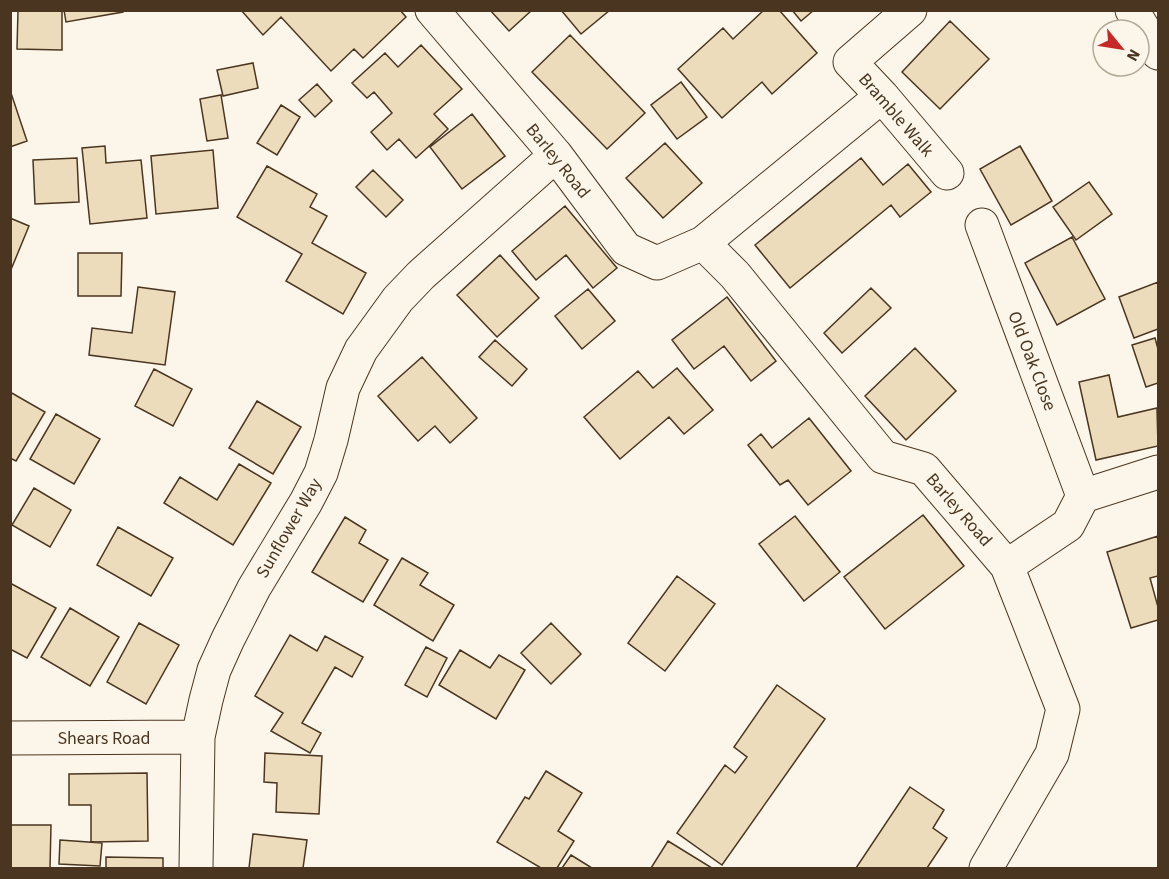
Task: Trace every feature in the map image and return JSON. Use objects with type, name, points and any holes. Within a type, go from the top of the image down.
[{"type":"street","name":"Barley Road","points":[[432,10],[556,156],[626,249],[657,262],[703,243],[882,96]]},
{"type":"street","name":"Bramble Walk","points":[[910,10],[850,62],[947,173]]},
{"type":"street","points":[[1131,10],[1158,53]]},
{"type":"street","name":"Sunflower Way","points":[[196,868],[198,737],[206,700],[219,660],[254,588],[321,473],[343,388],[361,350],[398,299],[421,275],[556,156]]},
{"type":"street","name":"Old Oak Close","points":[[982,225],[1083,496]]},
{"type":"street","name":"Barley Road","points":[[703,243],[735,275],[883,457],[924,469],[1007,566],[1064,709],[1052,754],[986,868]]},
{"type":"street","points":[[1007,566],[1068,525],[1083,496],[1158,472]]},
{"type":"street","name":"Shears Road","points":[[10,738],[198,737]]},
{"type":"building","points":[[18,10],[62,10],[62,50],[17,49]]},
{"type":"building","points":[[64,10],[123,10],[123,12],[66,22]]},
{"type":"building","points":[[241,10],[400,10],[406,17],[363,58],[354,49],[331,71],[281,17],[263,35]]},
{"type":"building","points":[[490,10],[532,10],[509,31]]},
{"type":"building","points":[[561,10],[610,10],[581,34]]},
{"type":"building","points":[[764,10],[779,10],[817,53],[772,94],[762,82],[722,118],[678,69],[723,28],[733,39]]},
{"type":"building","points":[[792,10],[814,10],[801,21]]},
{"type":"building","points":[[950,21],[989,59],[940,109],[902,72]]},
{"type":"building","points":[[570,35],[645,113],[607,149],[532,72]]},
{"type":"building","points":[[421,45],[462,89],[434,114],[448,129],[416,158],[399,139],[387,150],[371,132],[392,113],[374,92],[367,98],[352,83],[385,53],[398,67]]},
{"type":"building","points":[[253,63],[258,88],[223,96],[217,70]]},
{"type":"building","points":[[681,82],[707,117],[677,139],[651,105]]},
{"type":"building","points":[[317,84],[332,101],[315,117],[299,100]]},
{"type":"building","points":[[10,90],[27,141],[10,147]]},
{"type":"building","points":[[221,95],[228,138],[207,141],[200,99]]},
{"type":"building","points":[[281,105],[300,117],[277,155],[257,143]]},
{"type":"building","points":[[472,114],[505,156],[462,189],[430,147]]},
{"type":"building","points":[[665,143],[702,183],[663,218],[626,178]]},
{"type":"building","points":[[105,146],[106,163],[141,160],[147,218],[90,224],[82,148]]},
{"type":"building","points":[[1020,146],[1052,201],[1011,225],[980,169]]},
{"type":"building","points":[[213,150],[218,208],[156,214],[151,156]]},
{"type":"building","points":[[77,158],[79,202],[35,204],[33,160]]},
{"type":"building","points":[[861,158],[883,185],[908,164],[931,192],[900,217],[891,205],[790,288],[755,245]]},
{"type":"building","points":[[267,166],[317,194],[310,207],[327,216],[312,243],[366,273],[343,314],[286,281],[302,254],[237,217]]},
{"type":"building","points":[[373,170],[403,200],[386,217],[356,187]]},
{"type":"building","points":[[1089,182],[1112,214],[1076,240],[1053,207]]},
{"type":"building","points":[[565,206],[617,268],[593,288],[566,255],[536,280],[512,251]]},
{"type":"building","points":[[10,218],[29,226],[10,272]]},
{"type":"building","points":[[1072,237],[1105,299],[1057,325],[1025,263]]},
{"type":"building","points":[[78,253],[122,253],[121,296],[78,296]]},
{"type":"building","points":[[500,255],[539,298],[497,337],[457,295]]},
{"type":"building","points":[[1158,282],[1158,329],[1134,338],[1119,297]]},
{"type":"building","points":[[138,287],[175,292],[165,365],[89,355],[92,328],[132,333]]},
{"type":"building","points":[[871,288],[891,308],[842,353],[824,333]]},
{"type":"building","points":[[588,289],[615,321],[582,349],[555,316]]},
{"type":"building","points":[[727,297],[776,361],[751,381],[724,346],[694,369],[672,340]]},
{"type":"building","points":[[1155,338],[1158,349],[1158,383],[1146,387],[1132,345]]},
{"type":"building","points":[[495,340],[527,369],[512,386],[479,357]]},
{"type":"building","points":[[915,348],[956,391],[906,440],[865,396]]},
{"type":"building","points":[[422,357],[477,418],[450,443],[435,426],[418,441],[378,396]]},
{"type":"building","points":[[677,368],[713,410],[684,434],[669,417],[620,459],[584,417],[638,371],[653,388]]},
{"type":"building","points":[[154,369],[192,389],[173,426],[135,406]]},
{"type":"building","points":[[1109,375],[1118,417],[1157,408],[1158,446],[1096,460],[1079,382]]},
{"type":"building","points":[[10,392],[45,412],[16,461],[10,458]]},
{"type":"building","points":[[257,401],[301,427],[273,474],[229,448]]},
{"type":"building","points":[[56,414],[100,439],[74,484],[30,459]]},
{"type":"building","points":[[809,418],[851,471],[808,505],[788,480],[780,485],[748,445],[761,434],[772,448]]},
{"type":"building","points":[[239,464],[271,483],[233,545],[164,503],[180,477],[217,500]]},
{"type":"building","points":[[34,488],[71,510],[50,547],[12,525]]},
{"type":"building","points":[[923,515],[964,566],[885,629],[844,577]]},
{"type":"building","points":[[795,516],[840,572],[804,601],[759,544]]},
{"type":"building","points":[[345,517],[366,530],[359,543],[388,560],[363,602],[312,572]]},
{"type":"building","points":[[118,527],[173,558],[151,596],[97,565]]},
{"type":"building","points":[[1158,536],[1158,576],[1150,578],[1158,607],[1158,620],[1131,628],[1107,552]]},
{"type":"building","points":[[402,558],[428,573],[420,585],[454,605],[433,641],[374,605]]},
{"type":"building","points":[[677,576],[715,604],[665,671],[628,643]]},
{"type":"building","points":[[10,583],[56,608],[27,658],[10,649]]},
{"type":"building","points":[[70,608],[119,637],[90,686],[41,657]]},
{"type":"building","points":[[139,623],[179,645],[146,704],[107,682]]},
{"type":"building","points":[[551,623],[581,654],[551,684],[521,653]]},
{"type":"building","points":[[290,635],[317,651],[325,636],[363,657],[352,677],[335,667],[302,723],[321,733],[310,753],[271,731],[283,713],[255,696]]},
{"type":"building","points":[[426,647],[447,658],[427,697],[405,685]]},
{"type":"building","points":[[460,650],[490,668],[499,655],[525,670],[496,719],[439,685]]},
{"type":"building","points":[[777,685],[825,719],[722,865],[677,833],[725,765],[735,773],[747,757],[734,747]]},
{"type":"building","points":[[265,753],[322,756],[319,814],[276,812],[277,783],[264,782]]},
{"type":"building","points":[[546,771],[582,793],[558,831],[574,841],[557,868],[541,868],[497,842],[525,797],[529,799]]},
{"type":"building","points":[[147,773],[148,841],[91,842],[91,805],[69,805],[69,774]]},
{"type":"building","points":[[910,787],[944,810],[933,828],[947,838],[927,868],[856,868]]},
{"type":"building","points":[[10,825],[51,825],[50,868],[10,868]]},
{"type":"building","points":[[253,834],[307,840],[303,868],[249,868]]},
{"type":"building","points":[[60,840],[102,843],[100,866],[59,864]]},
{"type":"building","points":[[668,841],[712,868],[651,868]]},
{"type":"building","points":[[571,855],[592,868],[562,868]]},
{"type":"building","points":[[106,857],[163,858],[163,868],[106,868]]}]
